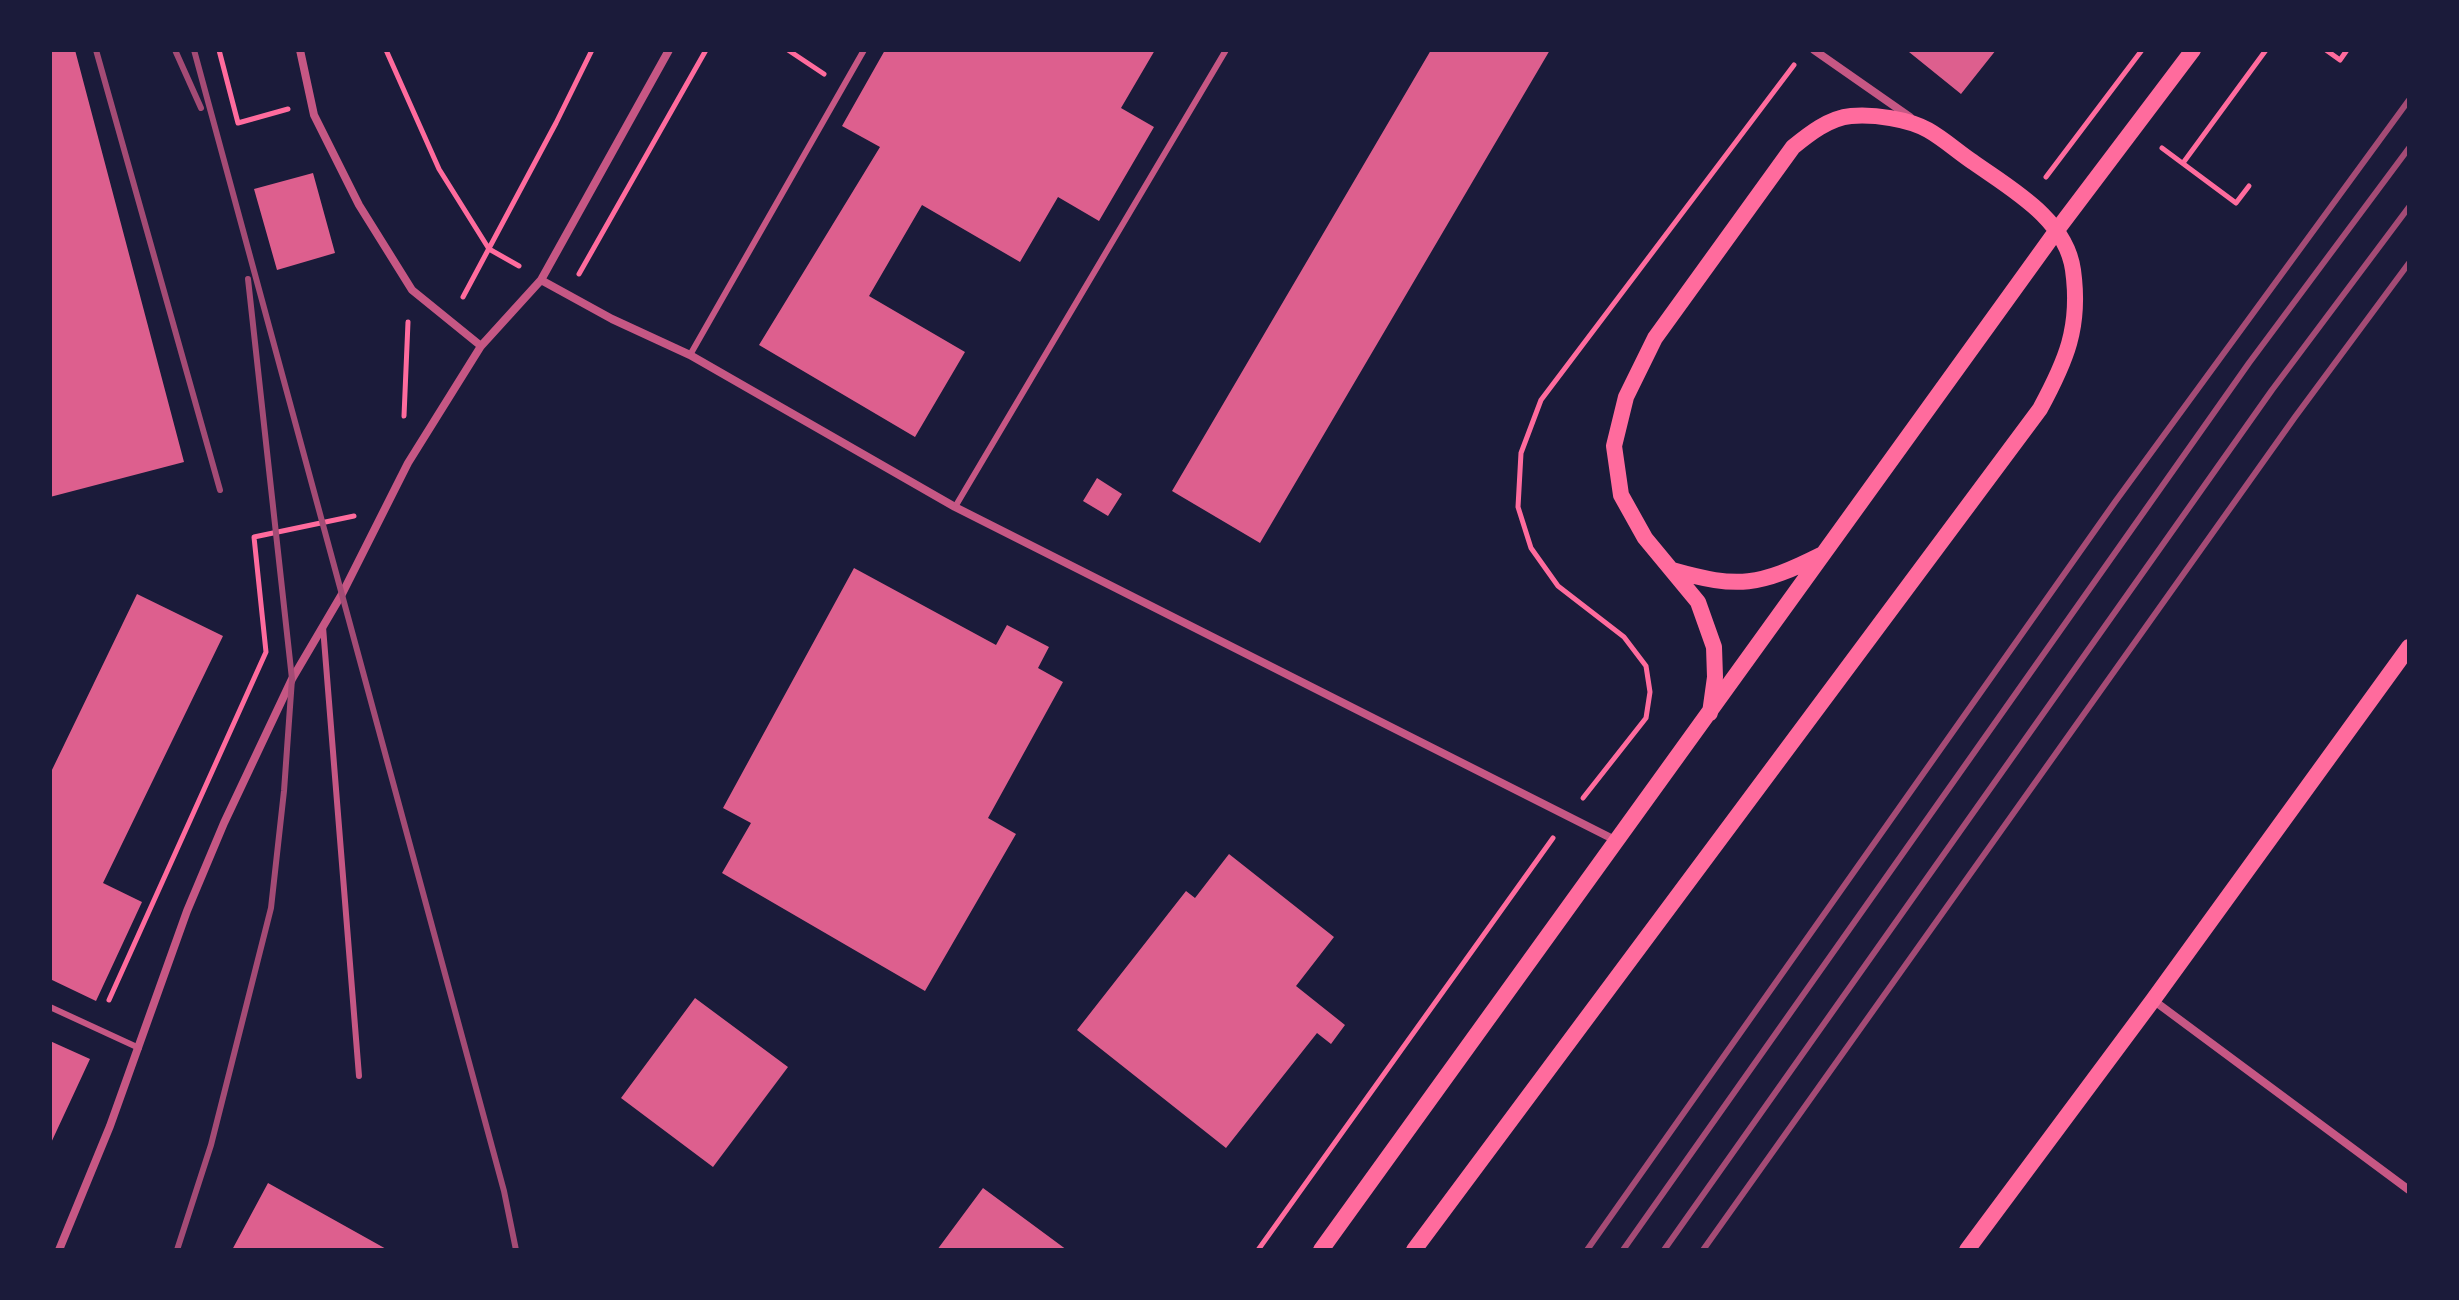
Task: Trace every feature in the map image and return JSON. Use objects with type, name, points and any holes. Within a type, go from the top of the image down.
[{"type":"main road","points":[[1321,1250],[2057,230],[2193,50]]},
{"type":"main road","points":[[1414,1250],[2040,409],[2064,365],[2075,320],[2073,268],[2057,230],[2027,201],[1927,129],[1889,119],[1849,116],[1817,128],[1793,147],[1655,338],[1626,397],[1614,446],[1621,495],[1645,538],[1698,602],[1714,647],[1715,677],[1710,713]]},
{"type":"main road","points":[[1670,570],[1712,582],[1751,583],[1785,573],[1824,554]]},
{"type":"main road","points":[[1967,1250],[2409,647]]},
{"type":"street","points":[[300,50],[314,115],[359,205],[412,290],[481,346]]},
{"type":"street","points":[[59,1250],[110,1126],[187,911],[224,823],[292,679],[342,594],[408,463],[481,346],[541,280],[669,50]]},
{"type":"street","points":[[1814,50],[1927,129]]},
{"type":"street","points":[[541,280],[690,355],[955,507],[1615,840]]},
{"type":"street","points":[[2153,1000],[2409,1190]]},
{"type":"lane","points":[[690,355],[864,50]]},
{"type":"lane","points":[[955,507],[1226,50]]},
{"type":"lane","points":[[323,627],[359,1076]]},
{"type":"lane","points":[[50,1007],[139,1048]]},
{"type":"path","points":[[219,50],[238,123],[293,108],[314,115]]},
{"type":"path","points":[[386,50],[439,169],[489,249],[541,280]]},
{"type":"path","points":[[450,321],[592,50]]},
{"type":"path","points":[[567,295],[706,50]]},
{"type":"path","points":[[788,50],[843,87]]},
{"type":"path","points":[[2043,181],[2142,50]]},
{"type":"path","points":[[2183,163],[2266,50]]},
{"type":"path","points":[[2326,50],[2340,60],[2347,50]]},
{"type":"path","points":[[1258,1250],[1568,817],[1646,718],[1650,692],[1646,666],[1624,637],[1558,586],[1531,548],[1518,507],[1521,453],[1541,400],[1796,63]]},
{"type":"path","points":[[2101,103],[2109,109]]},
{"type":"path","points":[[2162,148],[2236,203],[2249,186]]},
{"type":"path","points":[[404,426],[409,360],[408,315]]},
{"type":"path","points":[[109,1000],[266,652],[254,537],[364,514]]},
{"type":"building","points":[[50,50],[75,50],[184,462],[50,497]]},
{"type":"building","points":[[885,50],[1155,50],[1121,108],[1154,127],[1099,221],[1058,197],[1020,262],[922,205],[869,296],[965,352],[915,437],[759,345],[880,147],[842,126]]},
{"type":"building","points":[[1431,50],[1550,50],[1260,543],[1172,491]]},
{"type":"building","points":[[1910,50],[1996,50],[1961,94]]},
{"type":"building","points":[[313,173],[335,253],[277,270],[254,189]]},
{"type":"building","points":[[1097,478],[1122,494],[1108,516],[1083,501]]},
{"type":"building","points":[[854,568],[996,645],[1007,625],[1049,647],[1038,668],[1063,682],[988,818],[1016,834],[925,991],[722,873],[751,823],[723,808]]},
{"type":"building","points":[[137,594],[223,636],[103,883],[142,902],[96,1001],[50,979],[50,774]]},
{"type":"building","points":[[1229,854],[1334,937],[1296,986],[1345,1025],[1331,1044],[1317,1033],[1226,1148],[1077,1030],[1186,891],[1195,898]]},
{"type":"building","points":[[695,998],[788,1067],[713,1167],[621,1098]]},
{"type":"building","points":[[50,1041],[90,1059],[50,1145]]},
{"type":"building","points":[[268,1183],[388,1250],[232,1250]]},
{"type":"building","points":[[983,1188],[1067,1250],[937,1250]]},
{"type":"railway","points":[[96,50],[220,490]]},
{"type":"railway","points":[[175,50],[201,108]]},
{"type":"railway","points":[[194,50],[504,1191],[516,1250]]},
{"type":"railway","points":[[1587,1250],[2115,502],[2409,100]]},
{"type":"railway","points":[[1623,1250],[2249,363],[2409,148]]},
{"type":"railway","points":[[1664,1250],[2272,390],[2409,207]]},
{"type":"railway","points":[[1703,1250],[2295,417],[2409,263]]},
{"type":"railway","points":[[177,1250],[211,1145],[271,908],[284,791],[292,679],[248,279]]}]
